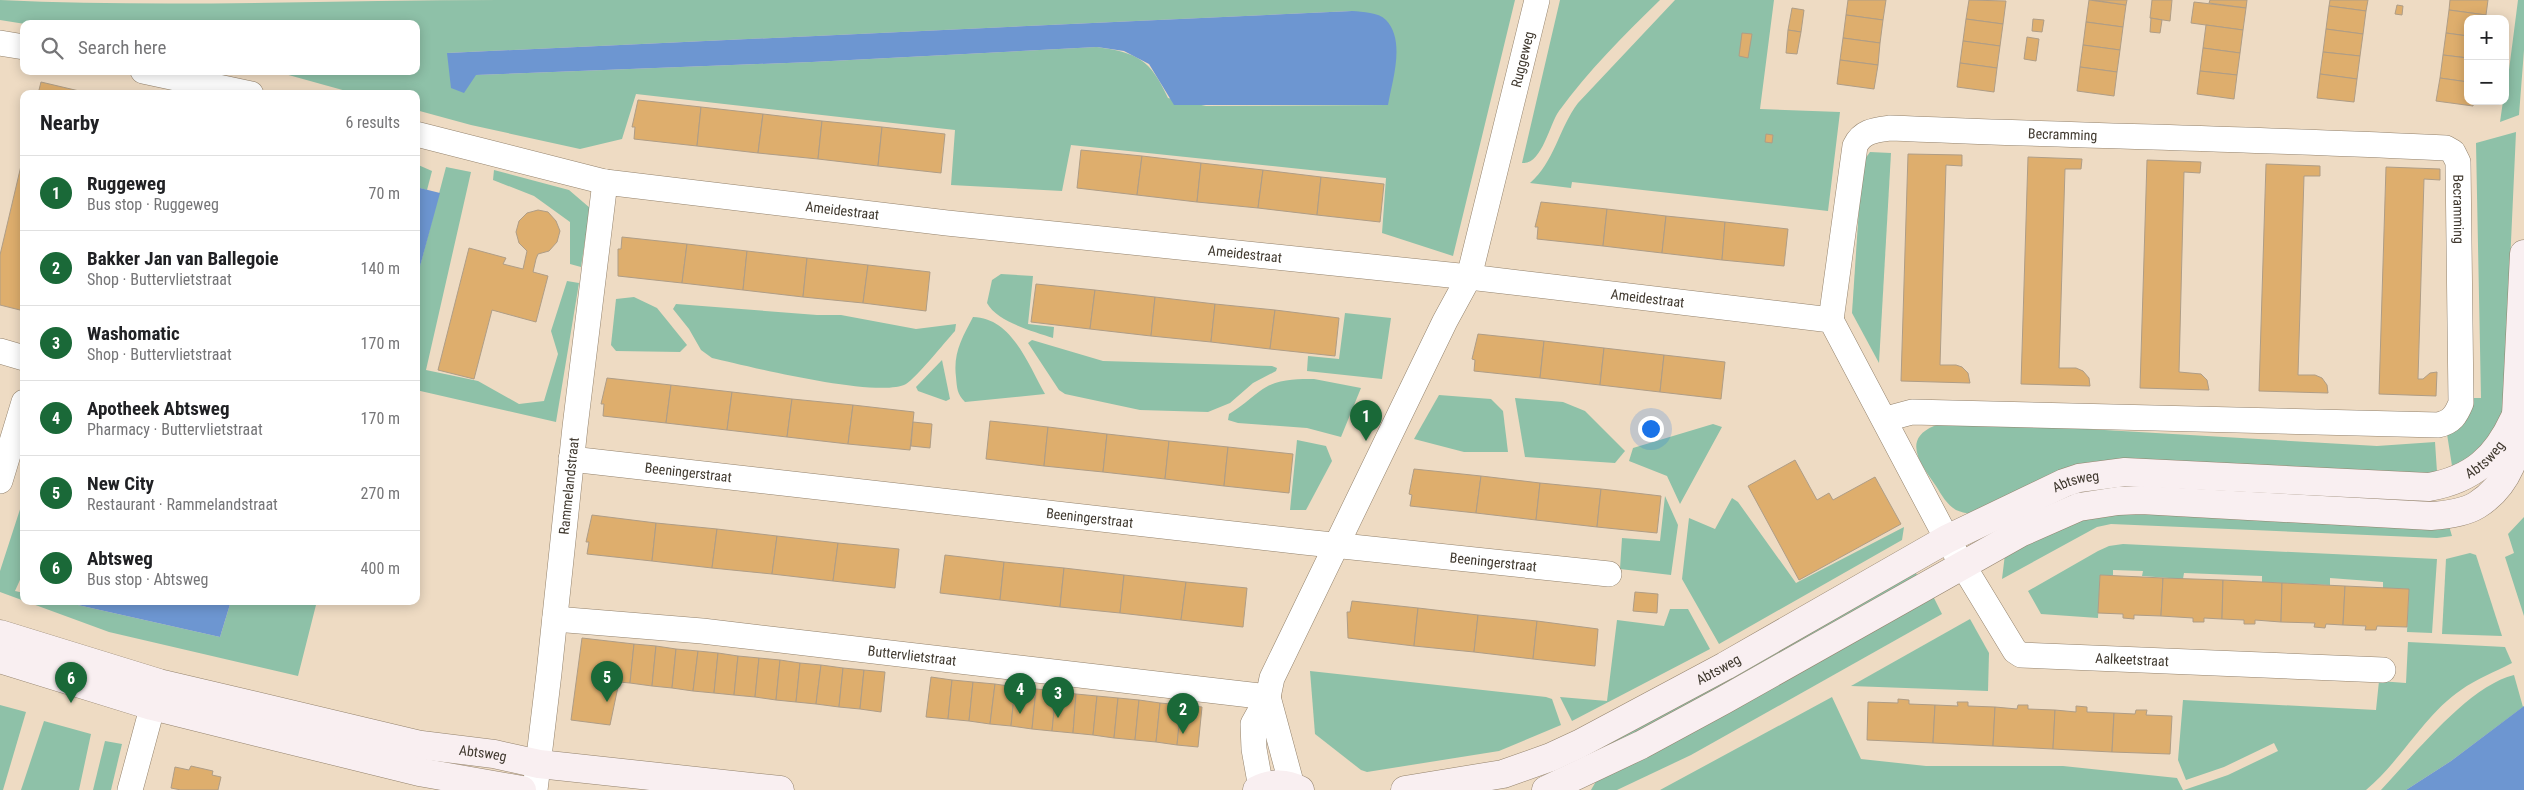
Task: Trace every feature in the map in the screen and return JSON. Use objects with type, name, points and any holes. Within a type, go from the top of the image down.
[{"type":"street","name":"Ruggeweg","points":[[1259,789],[1253,724],[1268,697],[1272,678],[1445,321],[1469,277],[1538,0]]},
{"type":"street","points":[[0,43],[20,46]]},
{"type":"street","points":[[163,75],[232,90]]},
{"type":"street","name":"Becramming","points":[[1831,320],[1855,146],[1859,137],[1871,131],[1890,128],[2012,134],[2247,138],[2446,148],[2453,152],[2458,162],[2461,402],[2449,422],[2438,425],[1912,412],[1886,419]]},
{"type":"street","name":"Ameidestraat","points":[[420,135],[605,182],[947,222],[1469,277],[1831,320]]},
{"type":"street","name":"Rammelandstraat","points":[[537,777],[571,459],[605,182]]},
{"type":"street","points":[[2516,415],[2524,254]]},
{"type":"street","points":[[1831,320],[1886,419],[1947,539]]},
{"type":"street","points":[[0,351],[20,357]]},
{"type":"street","points":[[0,481],[20,415]]},
{"type":"street","name":"Abtsweg","points":[[1405,790],[1502,774],[1551,756],[1725,666],[1947,539],[2064,483],[2096,475],[2125,472],[2429,487],[2449,483],[2467,476],[2490,457],[2506,437],[2516,415]]},
{"type":"street","name":"Abtsweg","points":[[1558,788],[1716,705],[2020,533],[2062,513],[2118,501],[2150,501],[2432,516],[2461,512],[2486,498],[2508,471],[2519,439],[2516,415]]},
{"type":"street","name":"Beeningerstraat","points":[[571,459],[1336,546],[1609,574]]},
{"type":"street","name":"Aalkeetstraat","points":[[1947,539],[2015,651],[2021,655],[2383,670]]},
{"type":"street","name":"Buttervlietstraat","points":[[555,619],[702,630],[1268,697]]},
{"type":"street","name":"Abtsweg","points":[[0,634],[156,695],[419,772],[522,790]]},
{"type":"street","name":"Abtsweg","points":[[0,659],[156,695],[421,745],[494,754],[537,777],[780,790]]},
{"type":"street","points":[[130,790],[156,695]]},
{"type":"street","points":[[1259,789],[1276,784],[1296,788],[1268,697]]},
{"type":"street","points":[[1551,756],[1558,788]]},
{"type":"green space","points":[[0,0],[189,4],[502,0],[1515,0],[1453,256],[1382,233],[1386,178],[1071,145],[1062,191],[951,185],[955,130],[636,94],[622,139],[580,149],[471,125],[420,111],[420,90],[343,90],[288,75],[420,75],[420,20],[20,20],[20,23],[0,20]],"holes":[[[1352,11],[1388,105],[1206,106],[1168,98],[1155,74],[1141,60],[1123,52],[1097,47],[812,62],[475,75],[447,53]]]},
{"type":"green space","points":[[1560,0],[1660,0],[1594,68],[1559,111],[1535,158],[1529,162],[1522,163]]},
{"type":"green space","points":[[1675,0],[1774,0],[1760,109],[1840,112],[1828,211],[1572,182],[1571,188],[1530,183],[1545,166],[1571,113],[1578,103]]},
{"type":"green space","points":[[2518,0],[2524,0],[2524,50],[2519,115],[2500,122],[2502,105],[2509,105],[2509,70]]},
{"type":"green space","points":[[2516,132],[2503,417],[2496,437],[2453,472],[2447,434],[2466,421],[2470,398],[2481,398],[2476,143]]},
{"type":"green space","points":[[1870,152],[1891,153],[1879,363],[1852,313],[1862,163]]},
{"type":"green space","points":[[420,166],[432,171],[427,190],[420,188]]},
{"type":"green space","points":[[446,167],[471,172],[426,370],[478,381],[519,404],[544,401],[558,354],[551,331],[567,281],[579,283],[556,422],[420,391],[420,266]]},
{"type":"green space","points":[[494,170],[569,190],[590,208],[581,267],[570,264],[570,222],[534,196],[493,180]]},
{"type":"green space","points":[[1001,274],[1033,276],[1028,324],[1054,327],[1053,338],[1007,321],[992,310],[987,303],[992,280]]},
{"type":"green space","points":[[634,297],[657,308],[687,345],[680,352],[616,351],[611,345],[616,299]]},
{"type":"green space","points":[[676,304],[817,315],[841,315],[916,329],[956,324],[955,331],[906,384],[891,388],[869,387],[812,380],[712,358],[701,350],[689,329],[673,309]]},
{"type":"green space","points":[[1345,313],[1391,318],[1382,379],[1307,371],[1308,356],[1339,359]]},
{"type":"green space","points":[[973,317],[987,319],[998,325],[1008,334],[1025,357],[1045,394],[965,402],[957,388],[955,368],[957,353]]},
{"type":"green space","points":[[1032,340],[1103,361],[1272,366],[1277,368],[1276,371],[1253,383],[1230,403],[1208,412],[1140,410],[1065,394],[1059,390],[1028,343]]},
{"type":"green space","points":[[942,360],[950,399],[946,401],[918,391],[916,387]]},
{"type":"green space","points":[[1314,379],[1361,388],[1341,437],[1307,428],[1238,423],[1228,420],[1229,414],[1272,384],[1286,380]]},
{"type":"green space","points":[[1439,395],[1491,399],[1503,411],[1508,452],[1464,452],[1414,439]]},
{"type":"green space","points":[[1515,398],[1563,402],[1585,411],[1625,451],[1615,463],[1525,457]]},
{"type":"green space","points":[[1713,424],[1722,427],[1680,504],[1667,476],[1629,461],[1633,448]]},
{"type":"green space","points":[[2000,424],[2377,446],[2435,442],[2437,472],[2428,476],[2123,460],[2089,462],[2068,469],[1971,514],[1956,510],[1944,499],[1925,471],[1917,454],[1916,446],[1918,439],[1924,432],[1939,425]]},
{"type":"green space","points":[[1297,440],[1326,446],[1332,461],[1306,510],[1290,510]]},
{"type":"green space","points":[[1665,496],[1678,525],[1671,575],[1620,569],[1622,538],[1660,541]]},
{"type":"green space","points":[[1732,498],[1738,502],[1796,583],[1904,527],[1902,540],[1719,644],[1682,579],[1689,518],[1715,529]]},
{"type":"green space","points":[[20,509],[20,580],[15,591],[20,592],[20,600],[0,592],[0,571]]},
{"type":"green space","points":[[2134,510],[2449,526],[2452,536],[2437,538],[2111,524],[2097,527],[2002,579],[2005,554],[2078,519]]},
{"type":"green space","points":[[2524,517],[2524,616],[2505,557],[2514,553],[2508,534]]},
{"type":"green space","points":[[2123,544],[2437,559],[2432,633],[2407,632],[2409,589],[2383,588],[2383,582],[2330,578],[2330,585],[2262,582],[2262,576],[2184,573],[2183,579],[2142,576],[2143,571],[2113,570],[2113,575],[2100,575],[2098,618],[2041,614],[2028,591],[2098,551],[2109,546]]},
{"type":"green space","points":[[2470,553],[2476,555],[2502,636],[2442,634],[2446,559]]},
{"type":"green space","points":[[1915,571],[1919,579],[1581,762],[1577,755]]},
{"type":"green space","points":[[1932,594],[1942,614],[1691,755],[1617,790],[1591,790],[1603,775]]},
{"type":"green space","points":[[36,605],[78,605],[220,637],[230,605],[316,605],[298,676],[109,632]]},
{"type":"green space","points":[[1670,609],[1688,609],[1710,649],[1572,721],[1560,697],[1607,701],[1617,620],[1664,626]]},
{"type":"green space","points":[[1970,619],[1989,653],[1988,691],[1851,686]]},
{"type":"green space","points":[[2408,642],[2505,647],[2512,663],[2473,682],[2448,700],[2424,725],[2391,766],[2366,790],[2184,790],[2228,775],[2278,751],[2274,743],[2224,767],[2186,780],[2178,760],[2183,700],[2376,710],[2379,681],[2406,683]]},
{"type":"green space","points":[[1310,671],[1546,697],[1552,699],[1561,725],[1499,751],[1367,772],[1361,770],[1315,734]]},
{"type":"green space","points":[[2514,675],[2523,707],[2451,761],[2406,790],[2381,790],[2460,707],[2496,682]]},
{"type":"green space","points":[[1832,697],[1861,759],[1926,766],[2063,766],[2177,778],[2183,790],[1660,790]]},
{"type":"green space","points":[[0,705],[26,712],[3,790],[0,790]]},
{"type":"green space","points":[[44,721],[91,734],[79,790],[21,790]]},
{"type":"green space","points":[[105,741],[122,744],[111,790],[93,790]]},
{"type":"water","points":[[1352,11],[1379,15],[1386,20],[1392,29],[1395,39],[1396,61],[1388,105],[1174,105],[1149,64],[1124,51],[1097,47],[812,62],[476,75],[464,93],[451,88],[447,53]]},
{"type":"water","points":[[420,188],[440,193],[420,266]]},
{"type":"water","points":[[78,605],[230,605],[220,637]]},
{"type":"water","points":[[2524,706],[2524,790],[2406,790],[2451,761]]},
{"type":"building","points":[[1848,0],[1886,0],[1883,20],[1846,15]]},
{"type":"building","points":[[1969,0],[2006,1],[2003,24],[1966,19]]},
{"type":"building","points":[[2089,0],[2126,5],[2123,27],[2086,22]]},
{"type":"building","points":[[2093,0],[2127,0],[2126,5]]},
{"type":"building","points":[[2152,0],[2172,0],[2170,21],[2150,18]]},
{"type":"building","points":[[2210,0],[2247,0],[2246,8],[2209,3]]},
{"type":"building","points":[[2330,0],[2368,0],[2366,11],[2329,6]]},
{"type":"building","points":[[2450,0],[2488,0],[2486,15],[2449,10]]},
{"type":"building","points":[[2194,2],[2246,8],[2243,30],[2191,23]]},
{"type":"building","points":[[2397,5],[2403,6],[2402,15],[2395,14]]},
{"type":"building","points":[[2329,6],[2366,11],[2363,34],[2326,29]]},
{"type":"building","points":[[1792,8],[1804,10],[1801,32],[1788,30]]},
{"type":"building","points":[[2449,10],[2486,15],[2464,15],[2464,35],[2446,33]]},
{"type":"building","points":[[1846,15],[1883,20],[1880,43],[1843,38]]},
{"type":"building","points":[[2151,18],[2162,20],[2160,33],[2150,32]]},
{"type":"building","points":[[1966,19],[2003,24],[2000,46],[1963,41]]},
{"type":"building","points":[[2033,19],[2044,20],[2042,32],[2032,31]]},
{"type":"building","points":[[2086,22],[2123,27],[2120,50],[2083,45]]},
{"type":"building","points":[[2206,25],[2243,30],[2240,53],[2203,48]]},
{"type":"building","points":[[2326,29],[2363,34],[2360,56],[2323,52]]},
{"type":"building","points":[[1788,30],[1801,32],[1797,54],[1786,53]]},
{"type":"building","points":[[1742,33],[1752,34],[1748,58],[1739,56]]},
{"type":"building","points":[[2446,33],[2464,35],[2464,58],[2443,55]]},
{"type":"building","points":[[2027,37],[2039,39],[2036,61],[2024,59]]},
{"type":"building","points":[[1843,38],[1880,43],[1878,65],[1840,60]]},
{"type":"building","points":[[1963,41],[2000,46],[1997,68],[1960,63]]},
{"type":"building","points":[[2083,45],[2120,50],[2117,72],[2080,67]]},
{"type":"building","points":[[2203,48],[2240,53],[2237,75],[2200,71]]},
{"type":"building","points":[[2323,52],[2360,56],[2357,79],[2320,74]]},
{"type":"building","points":[[2443,55],[2464,58],[2464,81],[2440,78]]},
{"type":"building","points":[[1840,60],[1878,65],[1874,89],[1837,84]]},
{"type":"building","points":[[1960,63],[1997,68],[1994,92],[1957,87]]},
{"type":"building","points":[[2080,67],[2117,72],[2114,96],[2077,91]]},
{"type":"building","points":[[2200,71],[2237,75],[2234,99],[2197,94]]},
{"type":"building","points":[[2320,74],[2357,79],[2354,102],[2317,98]]},
{"type":"building","points":[[2440,78],[2464,81],[2464,105],[2436,101]]},
{"type":"building","points":[[41,82],[75,90],[39,90]]},
{"type":"building","points":[[638,100],[701,107],[697,146],[634,139],[635,127],[632,127]]},
{"type":"building","points":[[701,107],[763,114],[758,153],[697,146]]},
{"type":"building","points":[[763,114],[822,121],[818,159],[758,153]]},
{"type":"building","points":[[822,121],[882,127],[878,166],[818,159]]},
{"type":"building","points":[[882,127],[945,134],[941,173],[878,166]]},
{"type":"building","points":[[1766,134],[1773,135],[1772,143],[1765,142]]},
{"type":"building","points":[[1081,150],[1142,156],[1137,195],[1077,188]]},
{"type":"building","points":[[1908,154],[1962,155],[1962,166],[1946,165],[1940,365],[1962,367],[1968,373],[1970,383],[1901,381]]},
{"type":"building","points":[[1142,156],[1201,163],[1197,202],[1137,195]]},
{"type":"building","points":[[2028,157],[2082,159],[2081,169],[2065,169],[2059,368],[2076,368],[2083,371],[2089,378],[2090,386],[2021,384]]},
{"type":"building","points":[[2147,160],[2201,162],[2200,173],[2184,172],[2179,372],[2201,374],[2207,380],[2209,390],[2140,388]]},
{"type":"building","points":[[1201,163],[1263,170],[1258,208],[1197,202]]},
{"type":"building","points":[[2266,164],[2320,166],[2320,176],[2304,176],[2298,375],[2315,375],[2322,378],[2327,385],[2328,393],[2259,391]]},
{"type":"building","points":[[2386,167],[2440,169],[2440,180],[2424,179],[2418,379],[2423,379],[2430,373],[2437,372],[2436,396],[2379,394]]},
{"type":"building","points":[[20,170],[20,310],[0,305],[0,255]]},
{"type":"building","points":[[1263,170],[1321,177],[1317,215],[1258,208]]},
{"type":"building","points":[[1321,177],[1384,184],[1380,222],[1317,215]]},
{"type":"building","points":[[1541,202],[1607,209],[1603,246],[1537,239],[1538,227],[1535,227]]},
{"type":"building","points":[[1607,209],[1666,216],[1662,253],[1603,246]]},
{"type":"building","points":[[538,210],[548,212],[556,221],[560,231],[557,242],[549,251],[538,254],[536,259],[533,272],[548,276],[536,322],[492,310],[474,379],[438,370],[469,248],[506,258],[503,264],[523,269],[527,251],[519,243],[516,232],[519,221],[527,213]]},
{"type":"building","points":[[1666,216],[1725,222],[1722,260],[1662,253]]},
{"type":"building","points":[[1725,222],[1788,229],[1784,266],[1722,260]]},
{"type":"building","points":[[622,237],[687,244],[682,283],[618,276],[618,249],[621,249]]},
{"type":"building","points":[[687,244],[747,251],[743,290],[682,283]]},
{"type":"building","points":[[747,251],[807,258],[803,297],[743,290]]},
{"type":"building","points":[[807,258],[868,265],[863,303],[803,297]]},
{"type":"building","points":[[868,265],[930,272],[926,311],[863,303]]},
{"type":"building","points":[[1036,284],[1095,290],[1090,329],[1031,322]]},
{"type":"building","points":[[1095,290],[1155,297],[1151,336],[1090,329]]},
{"type":"building","points":[[1155,297],[1215,304],[1211,342],[1151,336]]},
{"type":"building","points":[[1215,304],[1275,310],[1270,349],[1211,342]]},
{"type":"building","points":[[1275,310],[1339,318],[1335,356],[1270,349]]},
{"type":"building","points":[[1478,334],[1544,341],[1540,378],[1474,371],[1475,360],[1472,359]]},
{"type":"building","points":[[1544,341],[1604,348],[1600,385],[1540,378]]},
{"type":"building","points":[[1604,348],[1664,355],[1660,392],[1600,385]]},
{"type":"building","points":[[1664,355],[1725,362],[1721,399],[1660,392]]},
{"type":"building","points":[[607,378],[671,385],[666,423],[603,416],[604,404],[601,404]]},
{"type":"building","points":[[671,385],[732,392],[727,430],[666,423]]},
{"type":"building","points":[[732,392],[792,399],[787,437],[727,430]]},
{"type":"building","points":[[792,399],[853,405],[848,444],[787,437]]},
{"type":"building","points":[[853,405],[914,412],[910,450],[848,444]]},
{"type":"building","points":[[990,421],[1048,427],[1044,466],[986,459]]},
{"type":"building","points":[[913,422],[932,424],[930,448],[911,446]]},
{"type":"building","points":[[1048,427],[1107,434],[1103,472],[1044,466]]},
{"type":"building","points":[[1107,434],[1169,441],[1165,479],[1103,472]]},
{"type":"building","points":[[1169,441],[1228,447],[1224,486],[1165,479]]},
{"type":"building","points":[[1228,447],[1293,454],[1289,493],[1224,486]]},
{"type":"building","points":[[1795,460],[1817,500],[1829,493],[1833,500],[1875,477],[1901,524],[1799,580],[1748,486]]},
{"type":"building","points":[[1414,469],[1481,476],[1476,513],[1410,506],[1412,495],[1409,494]]},
{"type":"building","points":[[1481,476],[1540,483],[1536,520],[1476,513]]},
{"type":"building","points":[[1540,483],[1601,489],[1597,527],[1536,520]]},
{"type":"building","points":[[1601,489],[1661,496],[1657,533],[1597,527]]},
{"type":"building","points":[[592,515],[656,523],[652,561],[587,554],[589,542],[586,542]]},
{"type":"building","points":[[656,523],[717,529],[712,568],[652,561]]},
{"type":"building","points":[[717,529],[777,536],[772,574],[712,568]]},
{"type":"building","points":[[777,536],[838,543],[833,581],[772,574]]},
{"type":"building","points":[[838,543],[899,549],[895,588],[833,581]]},
{"type":"building","points":[[945,555],[1004,562],[1000,600],[940,593]]},
{"type":"building","points":[[1004,562],[1064,568],[1060,607],[1000,600]]},
{"type":"building","points":[[1064,568],[1124,575],[1120,613],[1060,607]]},
{"type":"building","points":[[1124,575],[1186,582],[1181,620],[1120,613]]},
{"type":"building","points":[[2100,575],[2163,578],[2161,616],[2134,615],[2134,619],[2123,618],[2123,614],[2098,613]]},
{"type":"building","points":[[2163,578],[2223,580],[2222,619],[2204,618],[2204,622],[2193,622],[2193,618],[2161,616]]},
{"type":"building","points":[[2223,580],[2282,583],[2281,622],[2255,620],[2255,624],[2244,624],[2244,620],[2222,619]]},
{"type":"building","points":[[1186,582],[1247,588],[1243,627],[1181,620]]},
{"type":"building","points":[[2282,583],[2345,586],[2343,625],[2326,624],[2325,628],[2314,627],[2315,623],[2281,622]]},
{"type":"building","points":[[2345,586],[2409,589],[2407,627],[2377,626],[2376,630],[2365,630],[2366,626],[2343,625]]},
{"type":"building","points":[[1635,592],[1658,594],[1657,613],[1633,611]]},
{"type":"building","points":[[1352,601],[1418,608],[1414,646],[1348,638],[1347,612],[1350,612]]},
{"type":"building","points":[[1418,608],[1478,615],[1474,652],[1414,646]]},
{"type":"building","points":[[1478,615],[1537,621],[1533,659],[1474,652]]},
{"type":"building","points":[[1537,621],[1598,629],[1595,666],[1533,659]]},
{"type":"building","points":[[582,638],[634,644],[630,683],[619,682],[610,725],[571,720]]},
{"type":"building","points":[[634,644],[656,646],[652,686],[630,683]]},
{"type":"building","points":[[656,646],[676,649],[672,688],[652,686]]},
{"type":"building","points":[[676,649],[698,651],[693,691],[672,688]]},
{"type":"building","points":[[698,651],[718,653],[714,693],[693,691]]},
{"type":"building","points":[[718,653],[738,656],[734,695],[714,693]]},
{"type":"building","points":[[738,656],[759,658],[755,697],[734,695]]},
{"type":"building","points":[[759,658],[780,660],[776,700],[755,697]]},
{"type":"building","points":[[780,660],[800,663],[796,702],[776,700]]},
{"type":"building","points":[[800,663],[821,665],[816,704],[796,702]]},
{"type":"building","points":[[821,665],[843,668],[839,707],[816,704]]},
{"type":"building","points":[[843,668],[864,670],[860,709],[839,707]]},
{"type":"building","points":[[864,670],[885,672],[881,712],[860,709]]},
{"type":"building","points":[[931,677],[952,680],[948,719],[926,717]]},
{"type":"building","points":[[952,680],[973,682],[969,721],[948,719]]},
{"type":"building","points":[[973,682],[995,684],[990,724],[969,721]]},
{"type":"building","points":[[995,684],[1015,687],[1011,726],[990,724]]},
{"type":"building","points":[[1015,687],[1036,689],[1032,729],[1011,726]]},
{"type":"building","points":[[1036,689],[1056,691],[1052,731],[1032,729]]},
{"type":"building","points":[[1056,691],[1076,694],[1073,733],[1052,731]]},
{"type":"building","points":[[1076,694],[1097,696],[1093,735],[1073,733]]},
{"type":"building","points":[[1097,696],[1118,698],[1114,738],[1093,735]]},
{"type":"building","points":[[1118,698],[1139,700],[1135,740],[1114,738]]},
{"type":"building","points":[[1898,699],[1909,700],[1909,704],[1935,705],[1933,743],[1867,740],[1868,702],[1898,703]]},
{"type":"building","points":[[1139,700],[1160,703],[1156,742],[1135,740]]},
{"type":"building","points":[[1957,702],[1968,702],[1968,706],[1995,707],[1993,746],[1933,743],[1935,705],[1958,706]]},
{"type":"building","points":[[1160,703],[1181,705],[1177,745],[1156,742]]},
{"type":"building","points":[[1181,705],[1202,707],[1198,747],[1177,745]]},
{"type":"building","points":[[2018,705],[2028,705],[2028,709],[2055,710],[2053,749],[1993,746],[1995,707],[2017,709]]},
{"type":"building","points":[[2076,706],[2087,707],[2087,712],[2114,713],[2112,752],[2053,749],[2055,710],[2076,712]]},
{"type":"building","points":[[2136,710],[2147,710],[2146,715],[2172,716],[2170,754],[2112,752],[2114,713],[2135,714]]},
{"type":"building","points":[[191,766],[213,771],[212,775],[221,777],[218,790],[181,790],[171,788],[175,767],[189,770]]},
{"type":"place","name":"Ruggeweg","points":[[1366,441]]},
{"type":"place","name":"New City","points":[[607,702]]},
{"type":"place","name":"Abtsweg","points":[[71,703]]},
{"type":"place","name":"Apotheek Abtsweg","points":[[1020,714]]},
{"type":"place","name":"Washomatic","points":[[1058,718]]},
{"type":"place","name":"Bakker Jan van Ballegoie","points":[[1183,734]]}]
